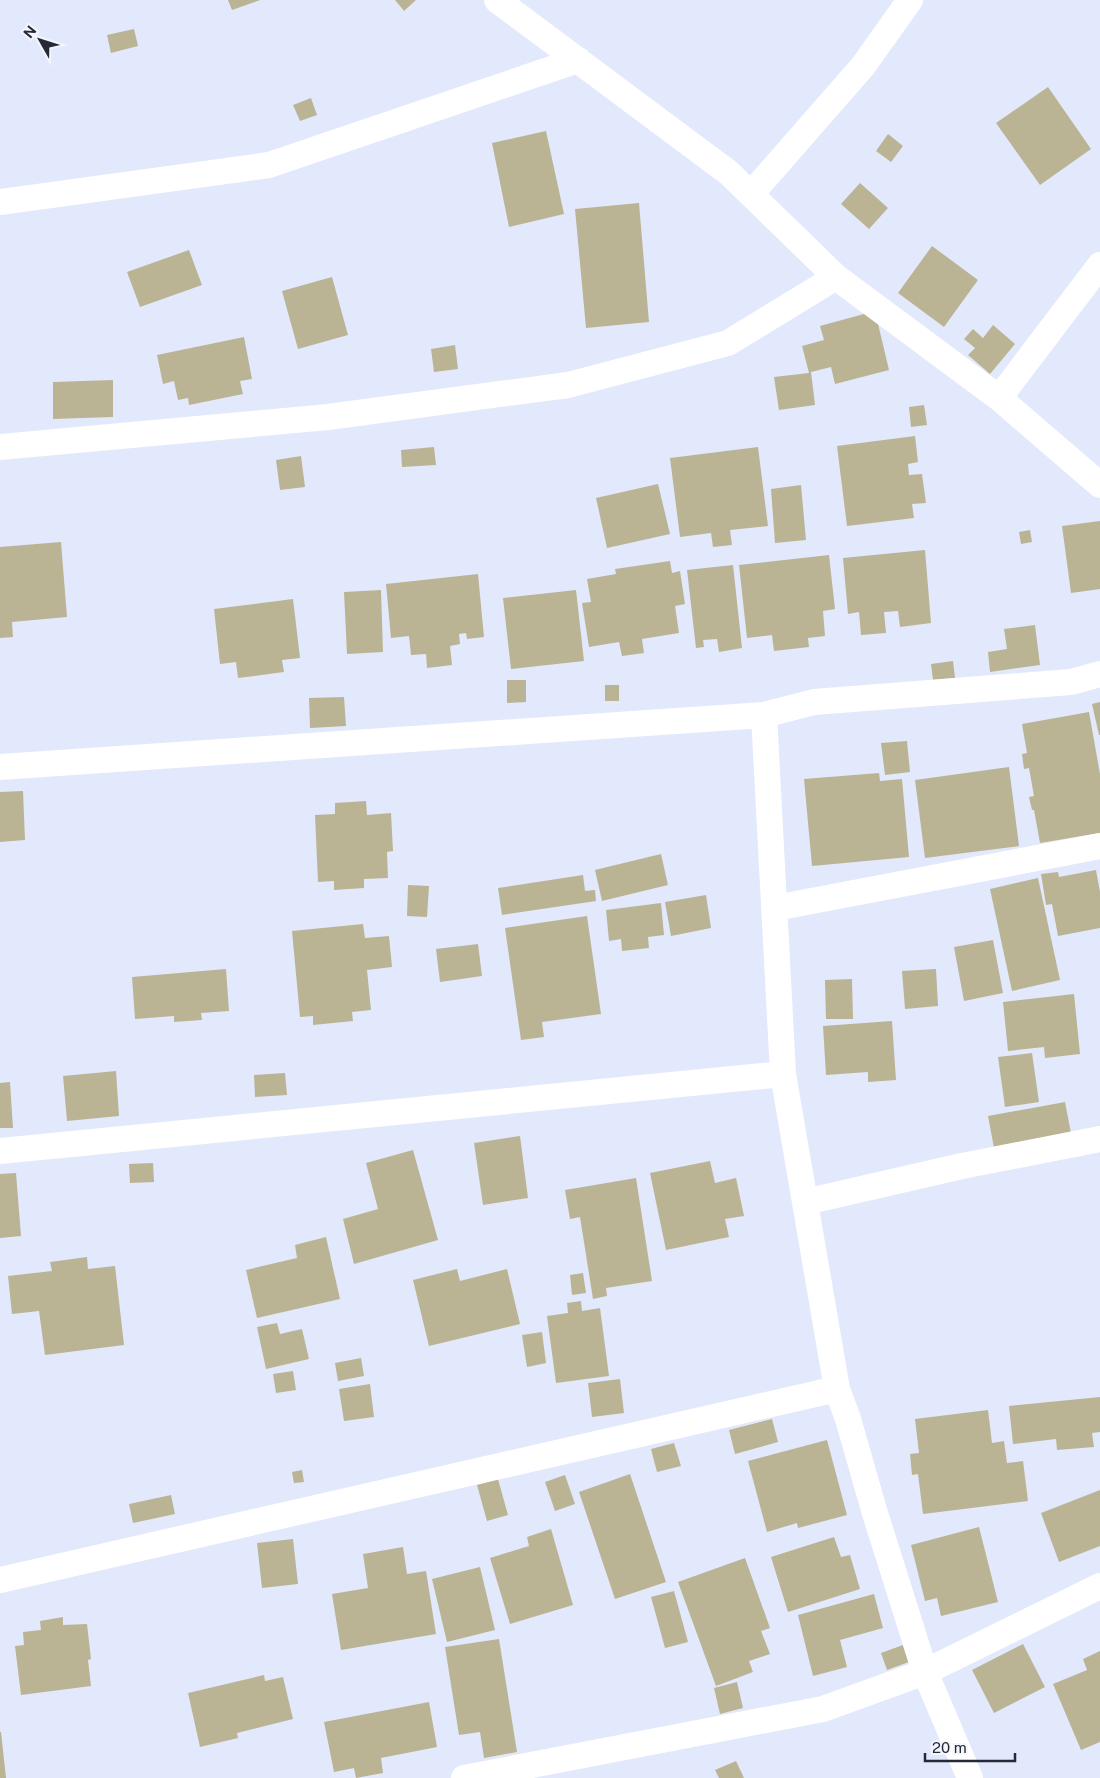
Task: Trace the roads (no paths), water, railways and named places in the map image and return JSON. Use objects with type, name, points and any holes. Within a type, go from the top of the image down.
[{"type":"street","points":[[497,0],[729,173],[836,277],[999,398],[1100,485]]},
{"type":"street","points":[[751,194],[863,66],[910,0]]},
{"type":"street","points":[[0,202],[269,165],[578,60]]},
{"type":"street","points":[[999,398],[1100,265]]},
{"type":"street","points":[[0,446],[328,417],[568,385],[728,343],[836,277]]},
{"type":"street","points":[[0,768],[764,715],[814,702],[1070,682],[1100,674]]},
{"type":"street","points":[[764,715],[783,1074],[837,1389],[926,1672],[970,1778]]},
{"type":"street","points":[[775,908],[1100,846]]},
{"type":"street","points":[[0,1151],[783,1074]]},
{"type":"street","points":[[805,1202],[962,1166],[1100,1139]]},
{"type":"street","points":[[0,1580],[837,1389]]},
{"type":"street","points":[[464,1778],[823,1709],[926,1672],[1100,1586]]}]
